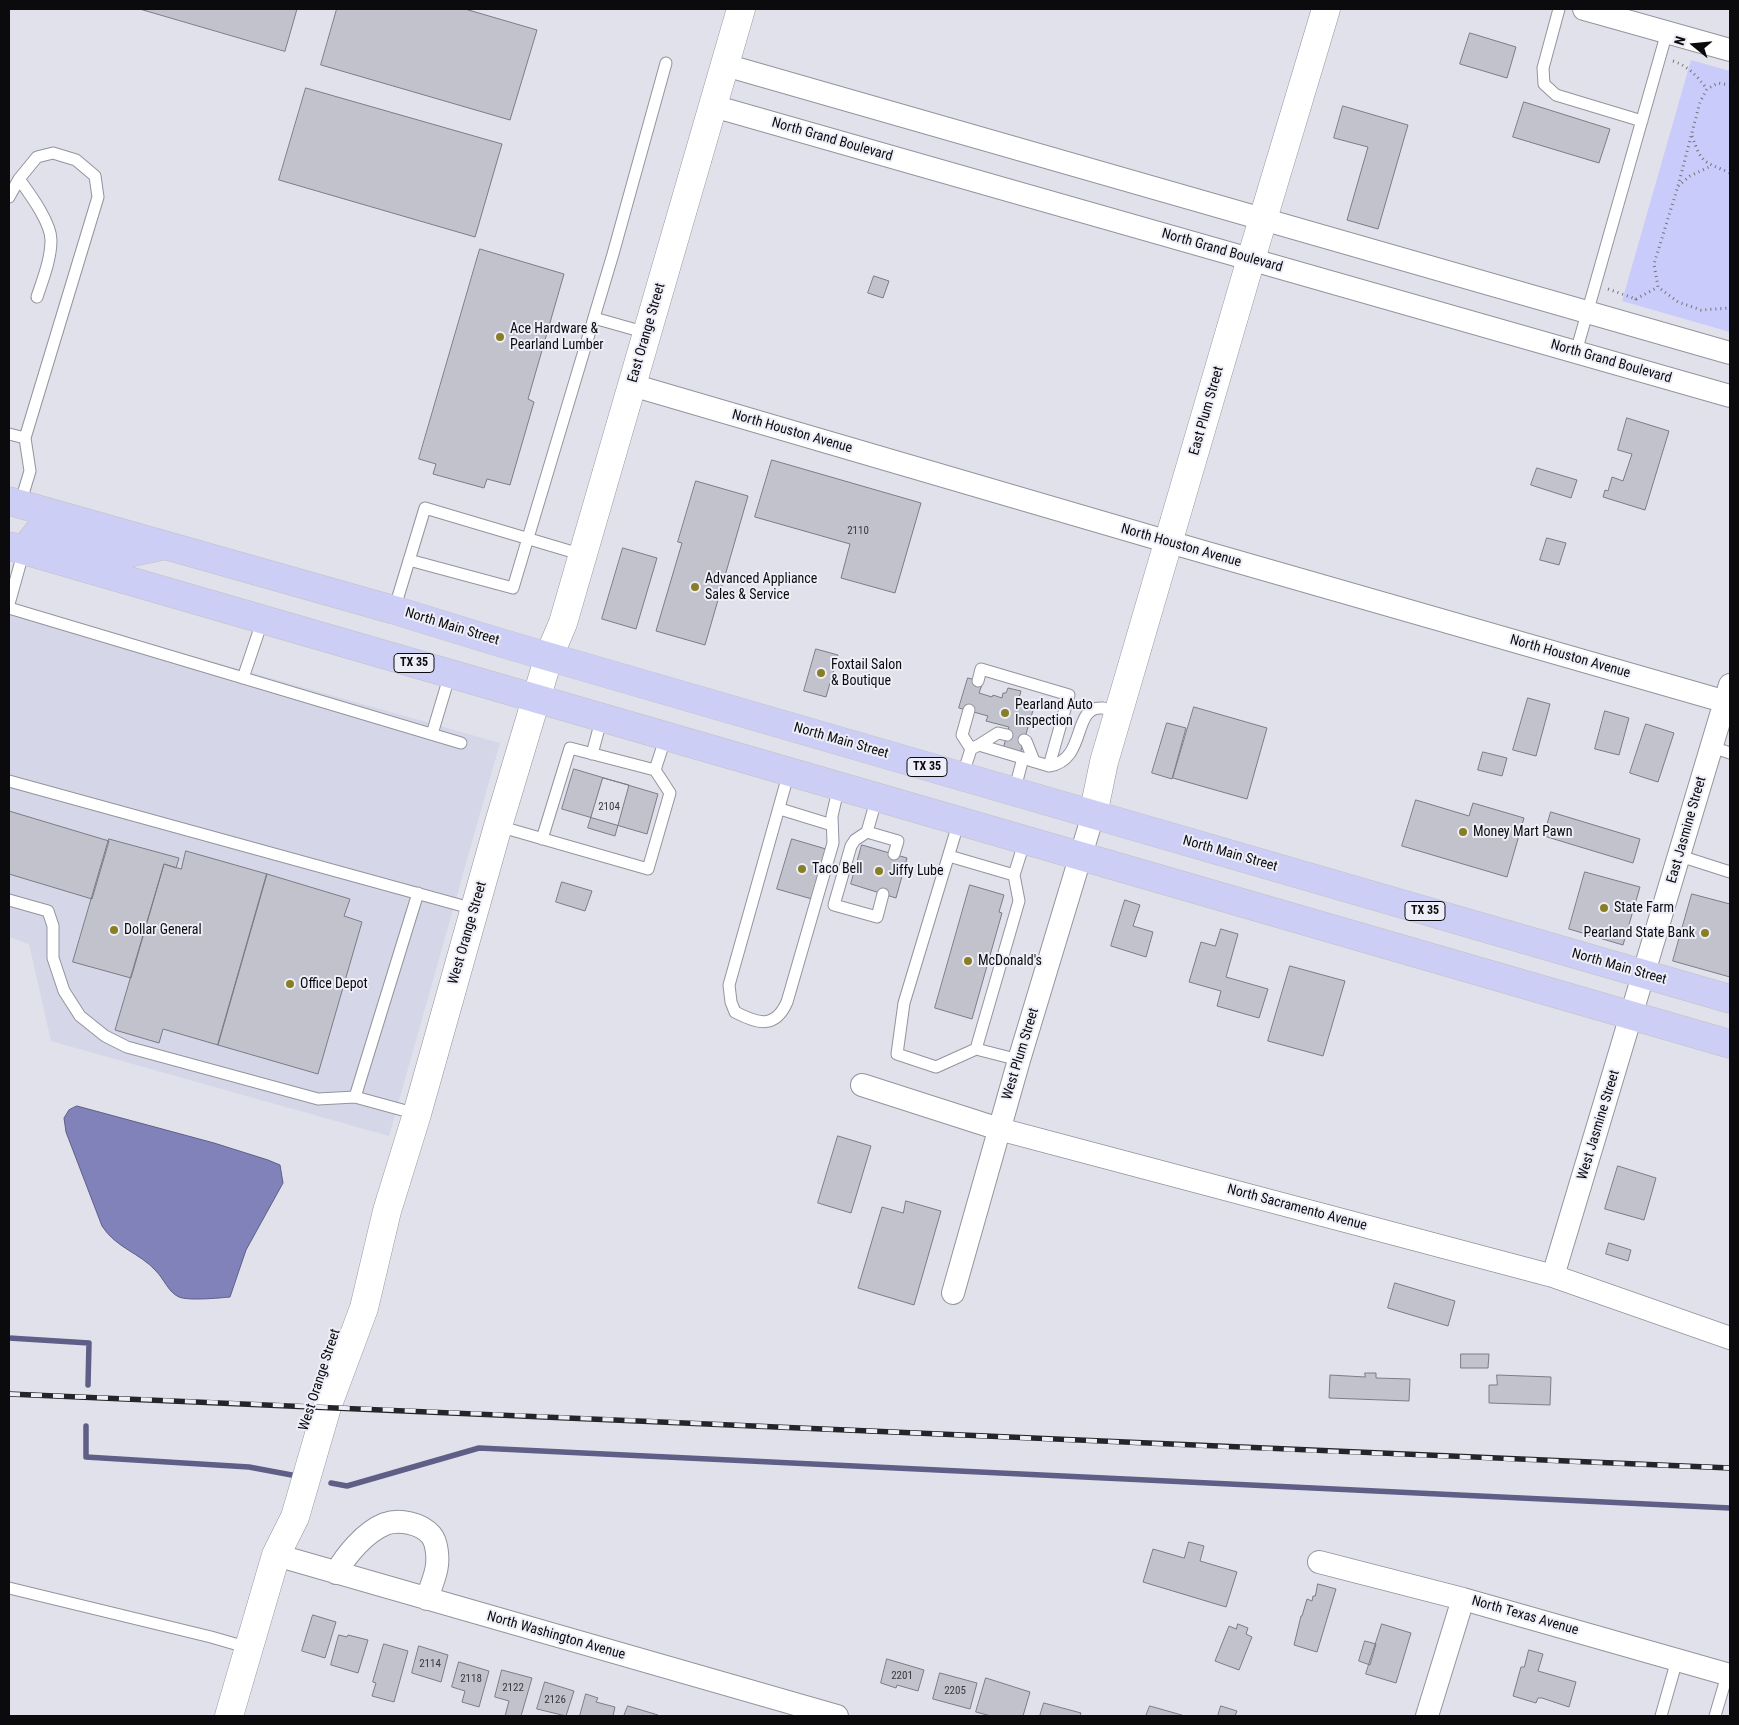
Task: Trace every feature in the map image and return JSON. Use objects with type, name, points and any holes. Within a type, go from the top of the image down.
[{"type":"main road","name":"North Main Street","points":[[18,507],[394,610],[1092,815],[1730,999]]},
{"type":"main road","points":[[16,548],[38,532],[124,554],[166,546]]},
{"type":"main road","name":"TX 35","points":[[16,548],[1730,1044]]},
{"type":"street","name":"East Orange Street","points":[[549,656],[563,623],[741,9]]},
{"type":"street","name":"East Plum Street","points":[[1092,815],[1118,712],[1326,9]]},
{"type":"street","points":[[1584,9],[1730,50]]},
{"type":"street","points":[[725,66],[1730,353]]},
{"type":"street","name":"North Grand Boulevard","points":[[713,106],[1730,396]]},
{"type":"street","name":"North Houston Avenue","points":[[632,385],[1169,542],[1729,696]]},
{"type":"street","name":"West Orange Street","points":[[229,1716],[276,1555],[279,1512],[329,1350],[347,1301],[387,1211],[549,656]]},
{"type":"street","name":"East Jasmine Street","points":[[1644,974],[1680,856],[1721,750],[1729,696]]},
{"type":"street","name":"West Plum Street","points":[[953,1293],[998,1129],[1092,815]]},
{"type":"street","name":"West Jasmine Street","points":[[1553,1276],[1644,974]]},
{"type":"street","name":"North Sacramento Avenue","points":[[862,1085],[998,1129],[1553,1276],[1730,1338]]},
{"type":"street","points":[[336,1573],[345,1557],[372,1531],[385,1524],[400,1522],[420,1526],[432,1536],[437,1552],[437,1566],[427,1599]]},
{"type":"street","name":"North Washington Avenue","points":[[276,1555],[833,1716]]},
{"type":"street","name":"North Texas Avenue","points":[[1320,1562],[1463,1599],[1676,1660],[1729,1671]]},
{"type":"street","points":[[1427,1716],[1463,1599]]},
{"type":"lane","points":[[1559,9],[1544,68],[1544,84],[1556,95],[1642,121]]},
{"type":"lane","points":[[1576,352],[1667,32]]},
{"type":"lane","points":[[409,560],[513,588],[594,318],[666,64]]},
{"type":"lane","points":[[9,197],[18,179],[37,157],[52,153],[76,160],[95,176],[98,197],[25,438],[30,471],[18,507]]},
{"type":"lane","points":[[18,179],[41,210],[52,238],[48,264],[38,297]]},
{"type":"lane","points":[[594,318],[647,333]]},
{"type":"lane","points":[[9,434],[25,438]]},
{"type":"lane","points":[[394,610],[425,508],[583,555]]},
{"type":"lane","points":[[9,604],[16,548]]},
{"type":"lane","points":[[9,608],[461,742]]},
{"type":"lane","points":[[243,678],[263,619]]},
{"type":"lane","points":[[978,681],[981,669],[1069,695],[1049,766]]},
{"type":"lane","points":[[432,734],[450,674]]},
{"type":"lane","points":[[969,710],[962,735],[975,747],[1049,766],[1063,761],[1072,752],[1082,721],[1087,714],[1094,709],[1103,708],[1118,712]]},
{"type":"lane","points":[[592,754],[602,717]]},
{"type":"lane","points":[[962,777],[975,747],[998,733],[1007,735]]},
{"type":"lane","points":[[655,770],[666,736]]},
{"type":"lane","points":[[1014,792],[1029,760],[1026,741],[1024,740]]},
{"type":"lane","points":[[498,826],[542,839],[648,869],[670,792],[655,770],[570,748],[542,839]]},
{"type":"lane","points":[[789,772],[729,985],[731,1002],[735,1012],[756,1021],[775,1020],[782,1013],[787,1002],[833,843],[832,816],[839,786]]},
{"type":"lane","points":[[9,781],[474,909]]},
{"type":"lane","points":[[877,797],[867,832],[855,840],[852,846],[834,905],[877,916],[884,894]]},
{"type":"lane","points":[[780,809],[832,825]]},
{"type":"lane","points":[[959,821],[904,1003],[897,1054],[936,1067],[976,1049],[1019,1060]]},
{"type":"lane","points":[[867,832],[898,841],[894,854]]},
{"type":"lane","points":[[976,1049],[1020,901],[1014,875],[1025,840]]},
{"type":"lane","points":[[949,856],[1014,875]]},
{"type":"lane","points":[[1680,856],[1730,872]]},
{"type":"lane","points":[[355,1097],[418,893]]},
{"type":"lane","points":[[9,900],[48,911],[53,926],[53,958],[64,991],[80,1016],[105,1036],[127,1047],[318,1099],[355,1097],[416,1114]]},
{"type":"lane","points":[[9,1588],[249,1648]]},
{"type":"lane","points":[[1661,1716],[1676,1660]]},
{"type":"lane","points":[[1715,1716],[1729,1671]]},
{"type":"path","points":[[1660,57],[1680,63],[1696,74],[1706,89]]},
{"type":"path","points":[[1730,85],[1718,83],[1706,89],[1700,102],[1678,186],[1654,264],[1658,287],[1678,302],[1701,310],[1730,308]]},
{"type":"path","points":[[1692,136],[1701,159],[1711,166],[1730,172]]},
{"type":"path","points":[[1678,186],[1690,176],[1711,166]]},
{"type":"path","points":[[1636,299],[1658,287]]},
{"type":"shaded area","points":[[1691,60],[1730,71],[1730,332],[1622,301]]},
{"type":"shaded area","points":[[9,604],[500,743],[389,1136],[51,1041],[29,944],[9,937]]},
{"type":"shaded area","points":[[77,1106],[214,1143],[280,1165],[283,1183],[246,1250],[230,1297],[196,1299],[175,1295],[150,1265],[108,1234],[102,1226],[66,1132],[64,1118],[69,1110]]},
{"type":"building","points":[[140,9],[297,9],[285,51]]},
{"type":"building","points":[[337,9],[465,9],[537,30],[510,120],[321,65]]},
{"type":"building","points":[[1470,33],[1516,47],[1507,78],[1460,64]]},
{"type":"building","points":[[306,88],[502,144],[475,237],[279,180]]},
{"type":"building","points":[[1524,102],[1610,129],[1599,163],[1513,137]]},
{"type":"building","points":[[1343,106],[1408,125],[1378,229],[1347,220],[1368,147],[1334,138]]},
{"type":"building","name":"Ace Hardware & Pearland Lumber","points":[[480,249],[564,274],[528,399],[534,402],[510,485],[487,479],[484,488],[433,474],[436,464],[419,459]]},
{"type":"building","points":[[874,276],[889,281],[883,298],[868,293]]},
{"type":"building","points":[[1627,418],[1669,431],[1645,510],[1603,497],[1605,490],[1608,491],[1612,477],[1623,481],[1632,454],[1618,450]]},
{"type":"building","points":[[772,460],[921,503],[895,593],[841,578],[850,544],[755,517]]},
{"type":"building","points":[[1537,468],[1577,480],[1571,498],[1531,485]]},
{"type":"building","name":"Advanced Appliance Sales & Service","points":[[696,481],[748,496],[705,645],[656,631],[682,543],[678,542]]},
{"type":"building","points":[[1547,538],[1566,543],[1559,565],[1540,560]]},
{"type":"building","points":[[623,548],[657,558],[636,629],[602,619]]},
{"type":"building","name":"Foxtail Salon & Boutique","points":[[816,649],[838,655],[826,697],[804,691]]},
{"type":"building","name":"Pearland Auto Inspection","points":[[968,678],[983,682],[979,693],[992,697],[993,695],[1002,698],[1003,693],[1006,693],[1008,688],[1021,691],[1018,702],[1034,707],[1020,754],[1003,749],[1009,727],[986,721],[988,716],[959,708]]},
{"type":"building","points":[[1528,698],[1550,704],[1536,756],[1513,750]]},
{"type":"building","points":[[1194,707],[1267,728],[1247,799],[1173,778]]},
{"type":"building","points":[[1605,711],[1629,718],[1619,755],[1595,749]]},
{"type":"building","points":[[1167,723],[1186,728],[1172,779],[1152,773]]},
{"type":"building","points":[[1646,724],[1674,733],[1658,782],[1630,773]]},
{"type":"building","points":[[1483,752],[1507,758],[1502,776],[1478,770]]},
{"type":"building","points":[[574,769],[658,794],[647,834],[562,809]]},
{"type":"building","points":[[603,778],[629,785],[615,836],[588,828]]},
{"type":"building","name":"Money Mart Pawn","points":[[1416,800],[1469,816],[1473,803],[1524,818],[1507,877],[1402,846]]},
{"type":"building","points":[[9,811],[109,841],[92,899],[9,874]]},
{"type":"building","points":[[1551,812],[1640,839],[1633,863],[1544,836]]},
{"type":"building","name":"Dollar General","points":[[109,839],[179,858],[176,868],[164,864],[131,978],[73,962]]},
{"type":"building","name":"Taco Bell","points":[[792,839],[826,849],[812,899],[777,889]]},
{"type":"building","name":"Jiffy Lube","points":[[862,845],[907,858],[896,898],[851,884]]},
{"type":"building","points":[[186,851],[267,874],[218,1045],[163,1029],[159,1043],[115,1030],[164,864],[181,869]]},
{"type":"building","name":"State Farm","points":[[1585,872],[1640,887],[1623,945],[1569,929]]},
{"type":"building","name":"Office Depot","points":[[267,874],[350,899],[344,916],[362,922],[318,1074],[218,1045]]},
{"type":"building","points":[[562,882],[592,891],[585,911],[556,902]]},
{"type":"building","name":"McDonald's","points":[[970,885],[1004,895],[999,912],[1002,913],[972,1019],[935,1008]]},
{"type":"building","name":"Pearland State Bank","points":[[1692,894],[1730,904],[1730,977],[1673,961]]},
{"type":"building","points":[[1125,900],[1140,905],[1133,926],[1153,932],[1146,957],[1111,946]]},
{"type":"building","points":[[1221,929],[1238,934],[1226,977],[1268,989],[1259,1018],[1217,1006],[1221,991],[1189,982],[1201,942],[1215,946]]},
{"type":"building","points":[[1290,966],[1345,981],[1323,1056],[1268,1041]]},
{"type":"building","points":[[838,1136],[871,1146],[851,1213],[818,1203]]},
{"type":"building","points":[[1618,1166],[1656,1178],[1644,1220],[1605,1209]]},
{"type":"building","points":[[906,1201],[941,1211],[914,1305],[858,1288],[882,1207],[903,1213]]},
{"type":"building","points":[[1609,1243],[1631,1250],[1628,1261],[1606,1254]]},
{"type":"building","points":[[1395,1283],[1455,1301],[1448,1326],[1388,1308]]},
{"type":"building","points":[[1461,1354],[1489,1354],[1488,1368],[1461,1368]]},
{"type":"building","points":[[1365,1373],[1376,1373],[1376,1378],[1410,1379],[1409,1401],[1329,1398],[1330,1375],[1365,1377]]},
{"type":"building","points":[[1497,1375],[1551,1377],[1550,1405],[1489,1403],[1489,1385],[1497,1385]]},
{"type":"building","points":[[1189,1542],[1204,1546],[1200,1561],[1237,1572],[1226,1607],[1143,1582],[1153,1549],[1184,1558]]},
{"type":"building","points":[[1318,1584],[1336,1589],[1317,1652],[1294,1645],[1307,1599],[1312,1601]]},
{"type":"building","points":[[313,1615],[336,1622],[325,1658],[302,1651]]},
{"type":"building","points":[[1238,1624],[1248,1628],[1246,1634],[1252,1637],[1239,1670],[1215,1661],[1229,1626],[1236,1629]]},
{"type":"building","points":[[1382,1624],[1411,1633],[1396,1683],[1366,1674]]},
{"type":"building","points":[[339,1635],[347,1637],[348,1635],[368,1640],[358,1673],[331,1665]]},
{"type":"building","points":[[1365,1641],[1376,1644],[1370,1665],[1359,1661]]},
{"type":"building","points":[[384,1644],[408,1651],[394,1702],[372,1696],[376,1683],[373,1682]]},
{"type":"building","points":[[419,1646],[448,1655],[441,1682],[412,1673]]},
{"type":"building","points":[[1529,1650],[1543,1654],[1538,1671],[1576,1682],[1569,1707],[1542,1698],[1538,1698],[1536,1703],[1513,1696],[1521,1667],[1524,1667]]},
{"type":"building","points":[[887,1659],[924,1670],[918,1691],[897,1685],[896,1688],[881,1683]]},
{"type":"building","points":[[459,1662],[489,1671],[479,1707],[462,1702],[465,1691],[452,1687]]},
{"type":"building","points":[[502,1670],[532,1678],[521,1716],[505,1716],[509,1701],[495,1697]]},
{"type":"building","points":[[940,1673],[977,1683],[970,1709],[933,1699]]},
{"type":"building","points":[[986,1678],[1030,1692],[1023,1716],[991,1716],[976,1712]]},
{"type":"building","points":[[545,1682],[574,1691],[566,1716],[537,1709]]},
{"type":"building","points":[[586,1694],[598,1698],[596,1702],[615,1707],[613,1716],[580,1716]]},
{"type":"building","points":[[1044,1703],[1081,1713],[1080,1716],[1040,1716]]},
{"type":"building","points":[[628,1706],[658,1715],[658,1716],[624,1716]]},
{"type":"building","points":[[1150,1706],[1185,1716],[1146,1716]]},
{"type":"building","points":[[1221,1706],[1237,1711],[1235,1716],[1218,1716]]},
{"type":"waterway","points":[[9,1338],[89,1343],[88,1385]]},
{"type":"waterway","points":[[86,1426],[86,1457],[249,1467],[297,1476]]},
{"type":"waterway","points":[[331,1483],[347,1486],[479,1448],[1730,1508]]},
{"type":"railway","points":[[9,1394],[1730,1468]]},
{"type":"place","name":"Ace Hardware & Pearland Lumber","points":[[500,337]]},
{"type":"place","name":"Advanced Appliance Sales & Service","points":[[695,587]]},
{"type":"place","name":"Foxtail Salon & Boutique","points":[[821,673]]},
{"type":"place","name":"Pearland Auto Inspection","points":[[1005,713]]},
{"type":"place","name":"Money Mart Pawn","points":[[1463,832]]},
{"type":"place","name":"Taco Bell","points":[[802,869]]},
{"type":"place","name":"Jiffy Lube","points":[[879,871]]},
{"type":"place","name":"State Farm","points":[[1604,908]]},
{"type":"place","name":"Dollar General","points":[[114,930]]},
{"type":"place","name":"Pearland State Bank","points":[[1705,933]]},
{"type":"place","name":"McDonald's","points":[[968,961]]},
{"type":"place","name":"Office Depot","points":[[290,984]]}]
